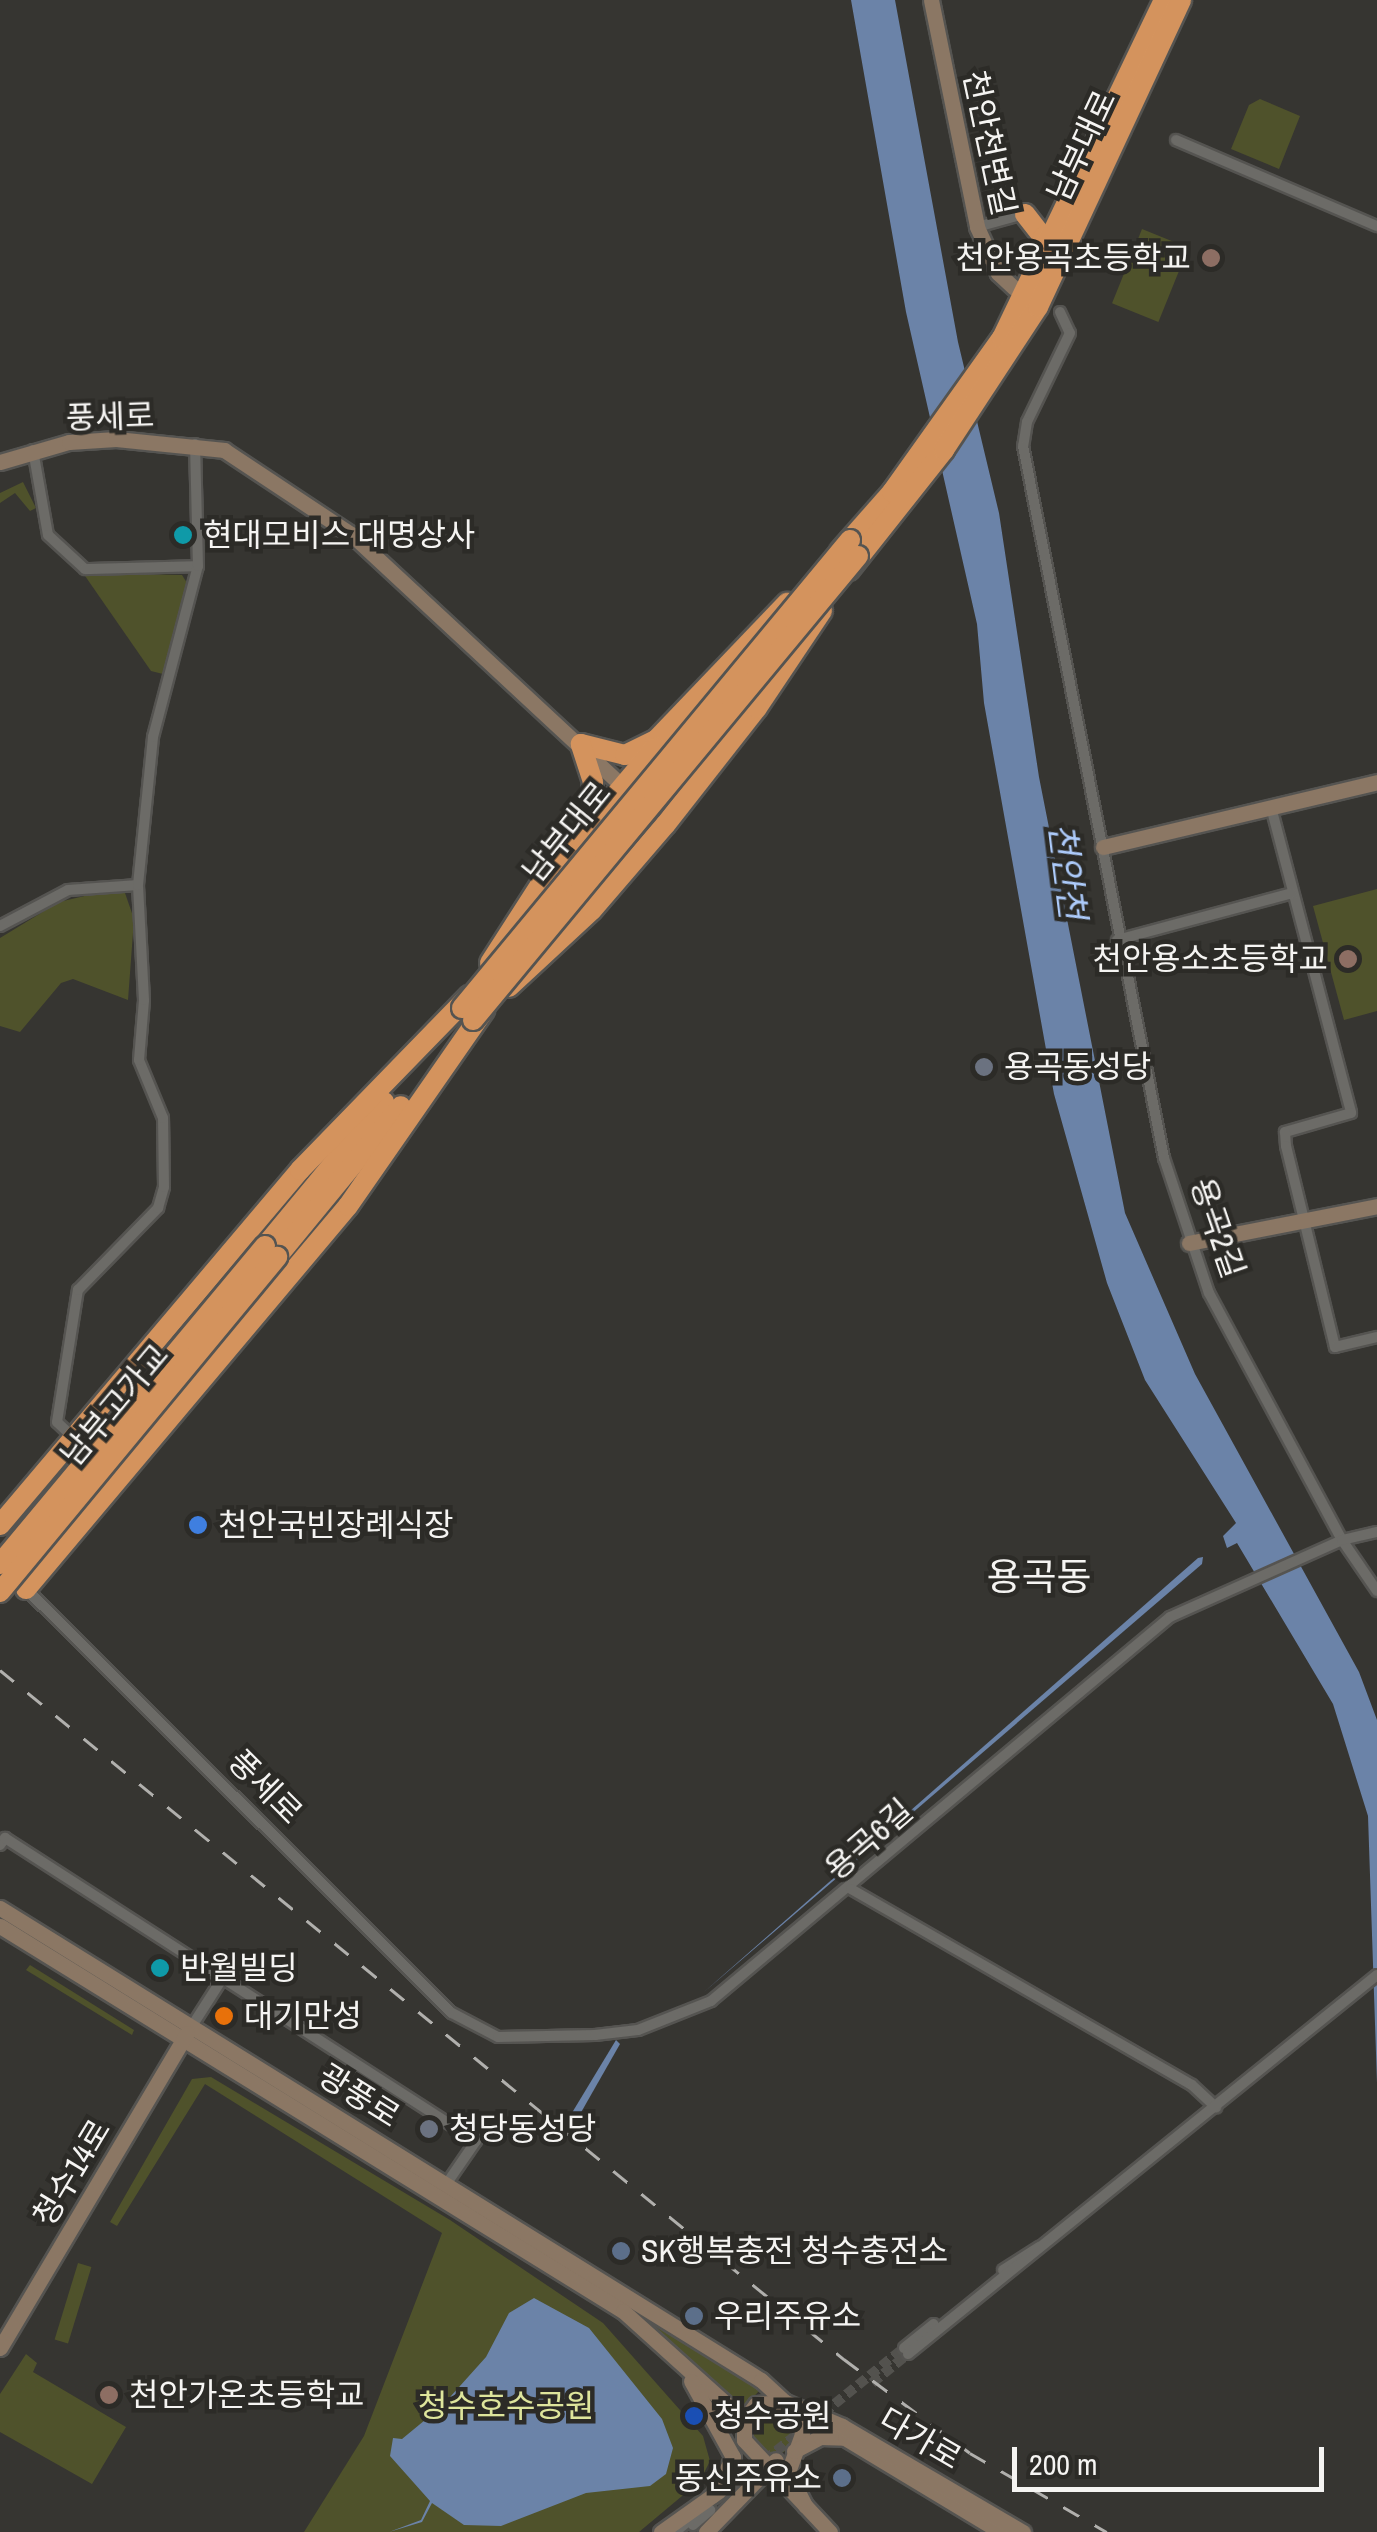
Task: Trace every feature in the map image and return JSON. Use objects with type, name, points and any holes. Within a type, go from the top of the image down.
[{"type":"highway","name":"남부대로","points":[[271,1252],[854,548],[1002,338],[1072,201],[1164,0]]},
{"type":"highway","name":"남부대로","points":[[854,548],[906,499],[1003,366],[1038,308],[1181,0]]},
{"type":"highway","points":[[1025,214],[1056,212],[1072,201]]},
{"type":"highway","points":[[1025,214],[1044,236],[1039,267]]},
{"type":"highway","points":[[26,1589],[348,1206],[467,1014],[542,882],[680,720],[854,548]]},
{"type":"highway","points":[[0,1525],[300,1170],[467,1014],[592,910],[757,708],[854,548]]},
{"type":"highway","points":[[588,826],[594,782],[581,744],[639,752],[680,720]]},
{"type":"highway","name":"남부고가교","points":[[0,1565],[271,1252]]},
{"type":"highway","name":"남부고가교","points":[[0,1592],[271,1252]]},
{"type":"street","name":"천안천변길","points":[[931,0],[977,227],[998,273],[1014,288]]},
{"type":"street","points":[[1176,140],[1377,226]]},
{"type":"street","points":[[977,227],[1025,214]]},
{"type":"street","name":"용곡2길","points":[[1060,312],[1070,333],[1027,422],[1023,446],[1104,847],[1117,940],[1188,1243],[1342,1540],[1377,1591]]},
{"type":"street","name":"풍세로","points":[[0,462],[33,450],[116,438],[224,450],[351,534],[581,744]]},
{"type":"street","points":[[118,1479],[57,1422],[78,1290],[158,1208],[164,1187],[162,1118],[139,1060],[144,1000],[138,885],[152,737],[198,566],[195,444]]},
{"type":"street","points":[[33,450],[48,535],[84,569],[198,566]]},
{"type":"street","points":[[581,744],[666,824]]},
{"type":"street","points":[[1104,847],[1377,782]]},
{"type":"street","points":[[1271,807],[1351,1112],[1285,1132],[1335,1347],[1377,1337]]},
{"type":"street","points":[[0,926],[68,890],[138,885]]},
{"type":"street","points":[[1117,940],[1292,894]]},
{"type":"street","points":[[1188,1243],[1377,1206]]},
{"type":"street","name":"용곡6길","points":[[498,2037],[595,2035],[681,2017],[711,2001],[851,1889],[1170,1617],[1342,1540],[1377,1532]]},
{"type":"street","name":"풍세로","points":[[0,1565],[452,2013],[498,2037]]},
{"type":"street","points":[[0,1844],[5,1838],[476,2141],[447,2183]]},
{"type":"street","points":[[851,1889],[1192,2085],[1216,2107]]},
{"type":"street","name":"광풍로","points":[[0,1908],[750,2373],[785,2402]]},
{"type":"street","name":"광풍로","points":[[0,1926],[623,2311],[744,2420]]},
{"type":"street","points":[[906,2351],[1346,2005],[1377,1975]]},
{"type":"street","points":[[192,2026],[224,1976]]},
{"type":"street","name":"청수14로","points":[[0,2348],[192,2026]]},
{"type":"street","points":[[684,2368],[730,2447],[732,2467],[706,2532]]},
{"type":"street","points":[[750,2373],[842,2426]]},
{"type":"street","points":[[684,2532],[714,2507],[738,2474],[744,2420],[765,2400],[785,2402],[802,2424],[788,2472],[805,2506]]},
{"type":"street","name":"다가로","points":[[785,2402],[842,2426],[1022,2532]]},
{"type":"street","name":"다가로","points":[[794,2451],[820,2437],[844,2438],[1000,2532]]},
{"type":"street","points":[[744,2440],[771,2462],[787,2490],[830,2532]]},
{"type":"street","points":[[661,2532],[751,2489],[771,2462],[794,2451]]},
{"type":"street","points":[[751,2489],[787,2490]]},
{"type":"street","points":[[676,2532],[714,2507]]},
{"type":"green space","points":[[1260,99],[1300,116],[1279,169],[1231,149],[1249,105]]},
{"type":"green space","points":[[1142,229],[1188,248],[1158,322],[1112,303]]},
{"type":"green space","points":[[23,482],[36,508],[30,511],[15,493],[0,503],[0,493]]},
{"type":"green space","points":[[83,573],[182,575],[187,583],[163,674],[151,671]]},
{"type":"green space","name":"천안용소초등학교","points":[[1377,889],[1377,1011],[1344,1020],[1313,906]]},
{"type":"green space","points":[[110,890],[125,893],[134,919],[128,1000],[73,979],[61,983],[20,1032],[0,1026],[0,938],[59,902]]},
{"type":"green space","points":[[30,1965],[134,2030],[132,2035],[26,1970]]},
{"type":"green space","name":"청수호수공원","points":[[211,2077],[450,2220],[603,2323],[703,2436],[710,2461],[700,2481],[639,2532],[304,2532],[364,2436],[442,2233],[205,2084],[117,2226],[110,2222],[192,2079]]},
{"type":"green space","points":[[78,2263],[91,2267],[68,2344],[55,2340]]},
{"type":"green space","points":[[631,2307],[760,2390],[740,2411]]},
{"type":"green space","points":[[26,2354],[37,2363],[33,2372],[126,2427],[92,2484],[0,2432],[0,2394]]},
{"type":"green space","points":[[772,2407],[789,2414],[796,2431],[789,2448],[772,2455],[755,2448],[748,2431],[755,2414]]},
{"type":"water","points":[[851,0],[895,0],[958,342],[999,513],[1039,777],[1125,1213],[1195,1374],[1359,1672],[1377,1720],[1377,2083],[1368,1816],[1333,1704],[1237,1543],[1227,1548],[1223,1536],[1236,1523],[1145,1380],[1107,1283],[1054,1094],[984,703],[977,624],[906,312]]},
{"type":"water","points":[[1203,1557],[1202,1564],[704,1992],[1198,1558]]},
{"type":"water","points":[[616,2040],[620,2044],[571,2130],[564,2126]]},
{"type":"water","points":[[534,2298],[589,2328],[662,2419],[673,2448],[666,2474],[650,2486],[586,2493],[501,2526],[464,2525],[432,2503],[422,2522],[389,2532],[421,2520],[430,2501],[390,2456],[393,2438],[402,2439],[442,2406],[486,2357],[509,2313]]},
{"type":"tunnel","points":[[718,2498],[904,2348]]},
{"type":"tunnel","points":[[872,2383],[908,2354]]},
{"type":"railway","points":[[0,1670],[844,2359],[970,2453],[1107,2532]]},
{"type":"place","name":"천안용곡초등학교","points":[[1211,258]]},
{"type":"place","name":"현대모비스 대명상사","points":[[183,535]]},
{"type":"place","name":"천안용소초등학교","points":[[1348,959]]},
{"type":"place","name":"용곡동성당","points":[[984,1067]]},
{"type":"place","name":"천안국빈장례식장","points":[[198,1525]]},
{"type":"place","name":"반월빌딩","points":[[160,1968]]},
{"type":"place","name":"대기만성","points":[[224,2016]]},
{"type":"place","name":"청당동성당","points":[[429,2129]]},
{"type":"place","name":"SK행복충전 청수충전소","points":[[621,2251]]},
{"type":"place","name":"우리주유소","points":[[694,2316]]},
{"type":"place","name":"천안가온초등학교","points":[[109,2395]]},
{"type":"place","name":"청수공원","points":[[694,2416]]},
{"type":"place","name":"동신주유소","points":[[842,2478]]},
{"type":"district","name":"용곡동","points":[[1039,1577]]},
{"type":"water label","name":"천안천","points":[[1067,871]]}]
